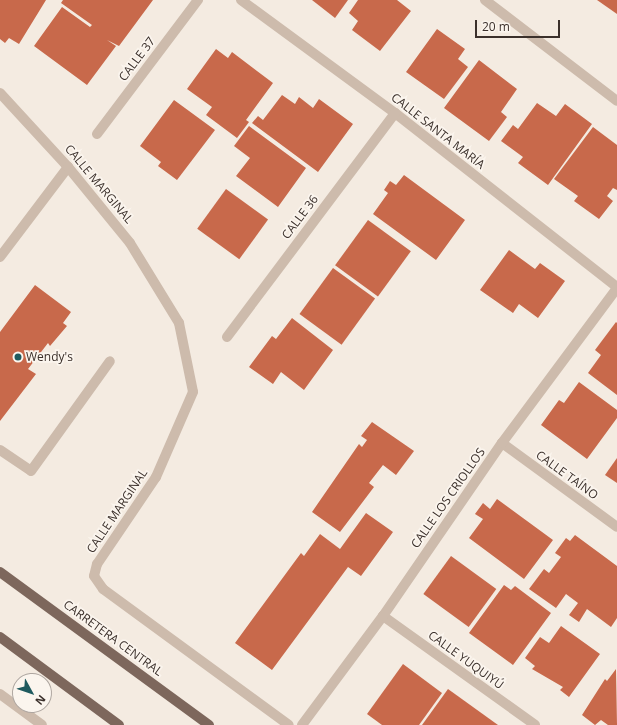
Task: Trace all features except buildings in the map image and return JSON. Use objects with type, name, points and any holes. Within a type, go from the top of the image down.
[{"type":"main road","name":"CARRETERA CENTRAL","points":[[0,572],[209,725]]},
{"type":"main road","points":[[0,637],[120,725]]},
{"type":"street","name":"CALLE 37","points":[[98,134],[198,0]]},
{"type":"street","name":"CALLE SANTA MARÍA","points":[[241,0],[395,113],[617,287]]},
{"type":"street","points":[[485,0],[617,101]]},
{"type":"street","name":"CALLE MARGINAL","points":[[0,93],[68,167],[130,243],[179,323],[193,392],[156,477],[97,564],[94,576],[104,589],[289,725]]},
{"type":"street","name":"CALLE 36","points":[[227,337],[395,113]]},
{"type":"street","points":[[0,257],[68,167]]},
{"type":"street","name":"CALLE LOS CRIOLLOS","points":[[302,725],[383,616],[502,443],[617,287]]},
{"type":"street","points":[[0,450],[31,472],[110,361]]},
{"type":"street","name":"CALLE TAÍNO","points":[[502,443],[617,527]]},
{"type":"street","name":"CALLE YUQUIYÚ","points":[[383,616],[535,725]]},
{"type":"street","points":[[0,694],[42,725]]},
{"type":"place","name":"Wendy's","points":[[18,357]]}]
